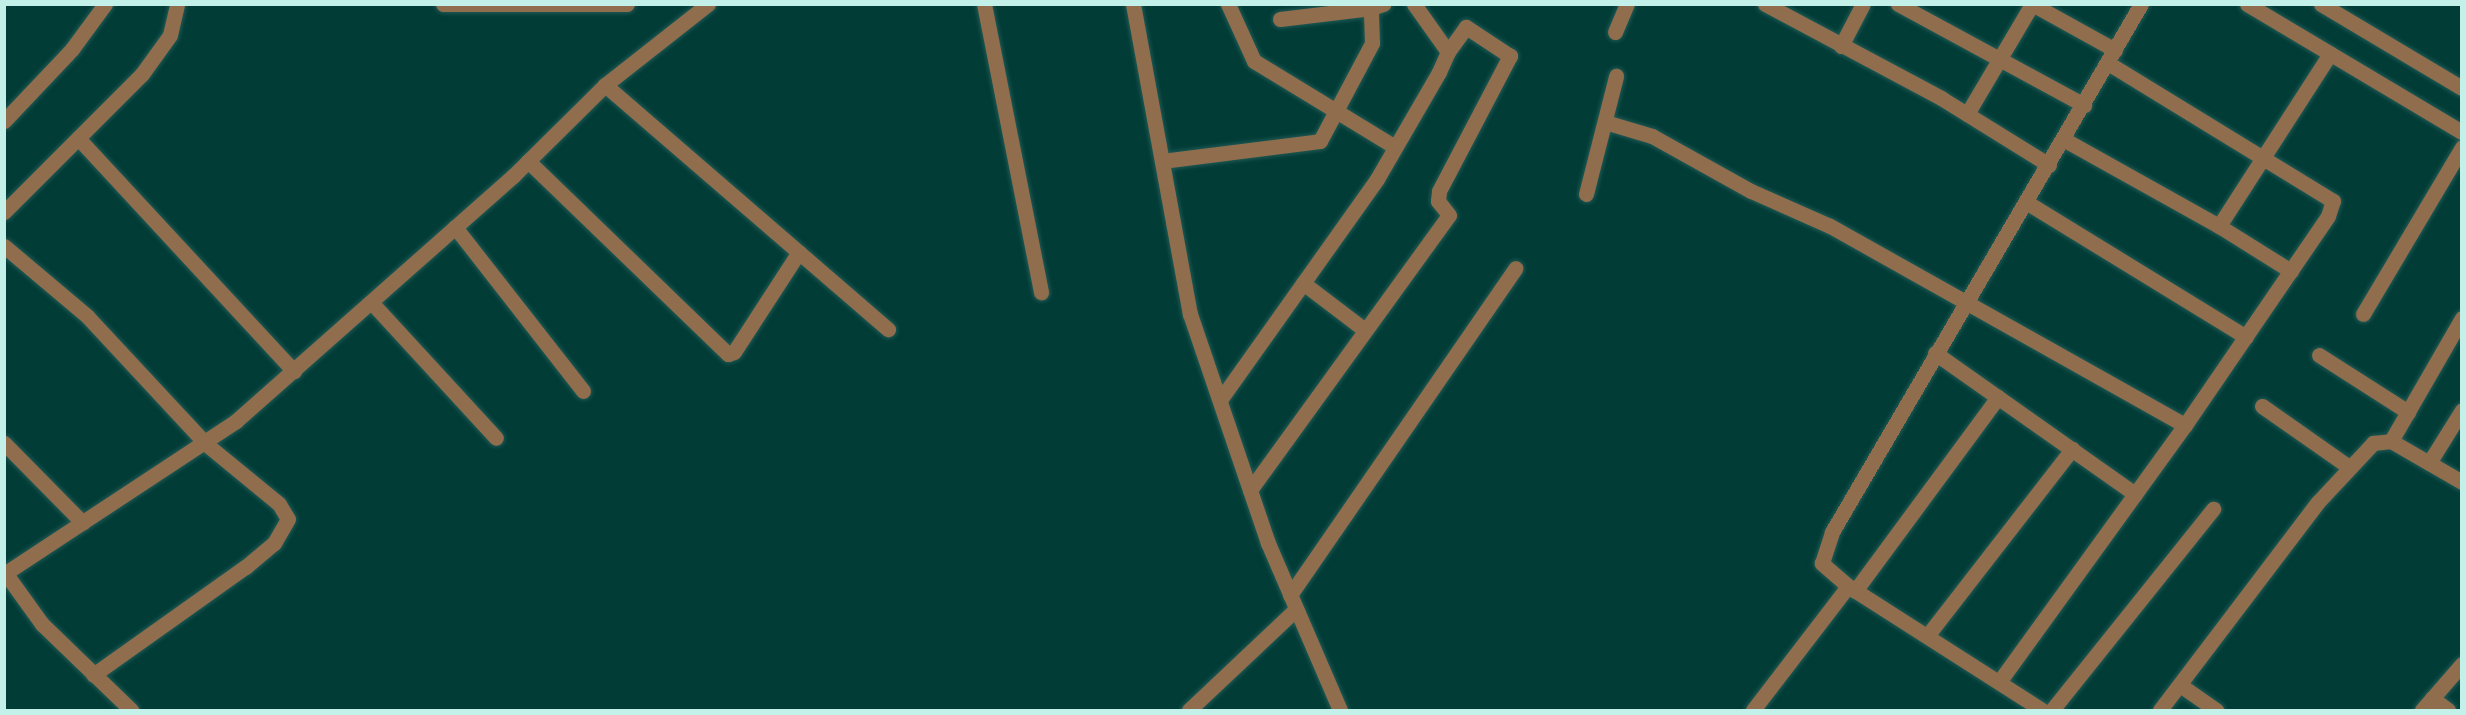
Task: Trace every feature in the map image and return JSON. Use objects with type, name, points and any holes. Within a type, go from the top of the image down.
[{"type":"street","points":[[4,121],[72,49],[105,4]]},
{"type":"street","points":[[4,212],[161,51],[177,4]]},
{"type":"street","points":[[443,4],[627,4]]},
{"type":"street","points":[[131,711],[42,624],[5,574],[206,444],[372,303],[528,161],[605,85],[708,4]]},
{"type":"street","points":[[984,4],[1041,292]]},
{"type":"street","points":[[1133,4],[1190,314],[1250,489],[1293,602],[1340,711]]},
{"type":"street","points":[[1228,4],[1254,61],[1395,147]]},
{"type":"street","points":[[1414,4],[1448,52]]},
{"type":"street","points":[[1615,32],[1627,4]]},
{"type":"street","points":[[1765,4],[1967,114],[2049,165]]},
{"type":"street","points":[[1840,46],[1863,4]]},
{"type":"street","points":[[1898,4],[2084,105]]},
{"type":"street","points":[[1967,114],[2032,4],[2333,201],[2328,216],[2185,425],[1999,682]]},
{"type":"street","points":[[2035,709],[1999,682],[1852,588],[1822,563],[1825,547],[1935,352],[2065,140],[2141,4]]},
{"type":"street","points":[[2247,4],[2462,132]]},
{"type":"street","points":[[2321,4],[2462,88]]},
{"type":"street","points":[[1162,161],[1320,141],[1332,110],[1372,43],[1377,6],[1280,19]]},
{"type":"street","points":[[1220,400],[1395,147],[1448,52],[1466,27],[1471,27],[1507,52],[1510,60],[1439,191],[1438,201],[1449,215],[1250,489]]},
{"type":"street","points":[[2218,226],[2330,54]]},
{"type":"street","points":[[1586,194],[1616,76]]},
{"type":"street","points":[[605,85],[888,329]]},
{"type":"street","points":[[1605,122],[1652,136],[1967,300],[2185,425]]},
{"type":"street","points":[[78,138],[294,371]]},
{"type":"street","points":[[2065,140],[2218,226],[2291,271]]},
{"type":"street","points":[[2363,314],[2462,147]]},
{"type":"street","points":[[528,161],[728,354],[734,352],[799,252]]},
{"type":"street","points":[[2026,202],[2246,337]]},
{"type":"street","points":[[455,227],[583,391]]},
{"type":"street","points":[[4,246],[87,316],[206,444],[287,511],[284,530],[245,567],[93,675]]},
{"type":"street","points":[[1189,711],[1293,602],[1516,268]]},
{"type":"street","points":[[1303,283],[1365,330]]},
{"type":"street","points":[[372,303],[496,438]]},
{"type":"street","points":[[2391,441],[2462,318]]},
{"type":"street","points":[[1935,352],[2135,494]]},
{"type":"street","points":[[2319,355],[2408,412]]},
{"type":"street","points":[[1753,711],[1852,588],[1998,397]]},
{"type":"street","points":[[2262,406],[2349,467]]},
{"type":"street","points":[[2429,463],[2462,410]]},
{"type":"street","points":[[2160,711],[2349,467],[2373,443],[2391,441],[2462,482]]},
{"type":"street","points":[[4,443],[83,523]]},
{"type":"street","points":[[1927,636],[2072,449]]},
{"type":"street","points":[[2052,711],[2213,509]]},
{"type":"street","points":[[2422,711],[2462,664]]},
{"type":"street","points":[[2180,685],[2216,711]]},
{"type":"street","points":[[2432,698],[2448,711]]}]
